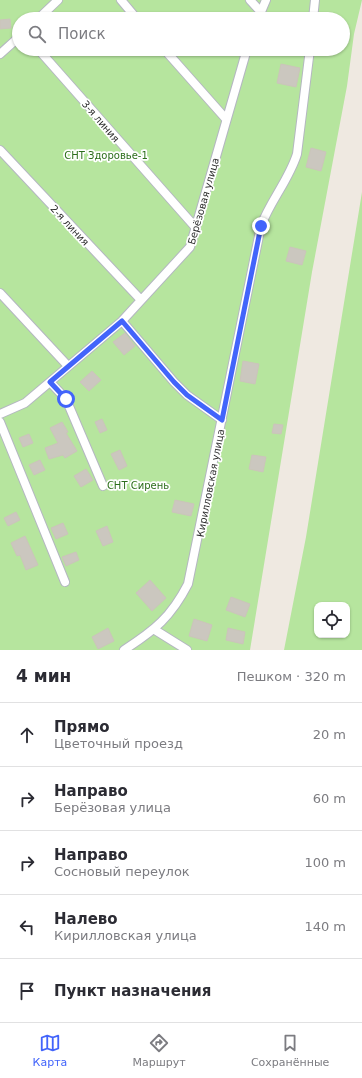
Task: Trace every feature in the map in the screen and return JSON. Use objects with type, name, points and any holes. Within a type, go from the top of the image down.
[{"type":"street","points":[[45,12],[58,0]]},
{"type":"street","points":[[120,0],[131,12]]},
{"type":"street","points":[[250,0],[258,12]]},
{"type":"street","points":[[262,12],[266,0]]},
{"type":"street","points":[[314,12],[315,0]]},
{"type":"street","points":[[0,54],[12,43]]},
{"type":"street","name":"3-я линия","points":[[44,56],[196,228]]},
{"type":"street","points":[[170,56],[226,119]]},
{"type":"street","name":"Берёзовая улица","points":[[0,414],[25,403],[122,321],[190,247],[244,56]]},
{"type":"street","name":"Кирилловская улица","points":[[124,650],[155,630],[179,601],[188,584],[261,226],[265,214],[291,170],[297,154],[309,56]]},
{"type":"street","name":"2-я линия","points":[[0,150],[140,300]]},
{"type":"street","points":[[0,293],[68,366]]},
{"type":"street","points":[[122,321],[187,395],[222,420]]},
{"type":"street","points":[[50,382],[66,399],[103,486]]},
{"type":"street","points":[[0,422],[65,582]]},
{"type":"street","points":[[155,630],[187,650]]},
{"type":"green space","name":"СНТ Сирень","points":[[0,0],[362,0],[354,34],[347,86],[312,272],[250,650],[0,650]]},
{"type":"green space","points":[[362,192],[362,650],[284,650],[306,537]]},
{"type":"building","points":[[10,19],[11,28],[0,29],[0,20]]},
{"type":"building","points":[[281,64],[300,68],[296,87],[277,83]]},
{"type":"building","points":[[311,148],[326,152],[321,171],[306,167]]},
{"type":"building","points":[[290,247],[306,251],[302,265],[286,261]]},
{"type":"building","points":[[125,333],[135,346],[124,355],[113,342]]},
{"type":"building","points":[[243,361],[259,364],[255,384],[240,381]]},
{"type":"building","points":[[92,371],[101,380],[89,391],[80,382]]},
{"type":"building","points":[[102,419],[107,430],[100,433],[95,422]]},
{"type":"building","points":[[62,422],[68,432],[66,433],[77,451],[65,458],[63,455],[49,459],[45,448],[58,443],[50,428]]},
{"type":"building","points":[[274,424],[283,425],[281,434],[272,433]]},
{"type":"building","points":[[29,434],[33,443],[23,447],[19,438]]},
{"type":"building","points":[[120,450],[127,466],[119,470],[111,454]]},
{"type":"building","points":[[252,455],[266,457],[263,472],[249,469]]},
{"type":"building","points":[[40,460],[45,470],[34,475],[29,465]]},
{"type":"building","points":[[86,469],[93,480],[81,487],[74,476]]},
{"type":"building","points":[[175,500],[194,504],[191,516],[172,512]]},
{"type":"building","points":[[16,512],[20,520],[8,526],[4,518]]},
{"type":"building","points":[[63,523],[68,534],[56,539],[51,528]]},
{"type":"building","points":[[107,526],[113,542],[103,546],[96,531]]},
{"type":"building","points":[[25,536],[38,565],[26,570],[20,555],[17,556],[11,543]]},
{"type":"building","points":[[76,552],[79,560],[66,566],[62,557]]},
{"type":"building","points":[[150,580],[166,598],[152,611],[136,593]]},
{"type":"building","points":[[231,597],[250,604],[245,617],[226,610]]},
{"type":"building","points":[[194,619],[212,625],[207,641],[189,636]]},
{"type":"building","points":[[108,628],[114,641],[98,649],[92,637]]},
{"type":"building","points":[[228,628],[245,632],[243,644],[226,640]]},
{"type":"route","points":[[66,399],[50,382],[122,321],[148,353],[187,395],[222,420],[261,226]]},
{"type":"park label","name":"СНТ Здоровье-1","points":[[106,155]]}]
